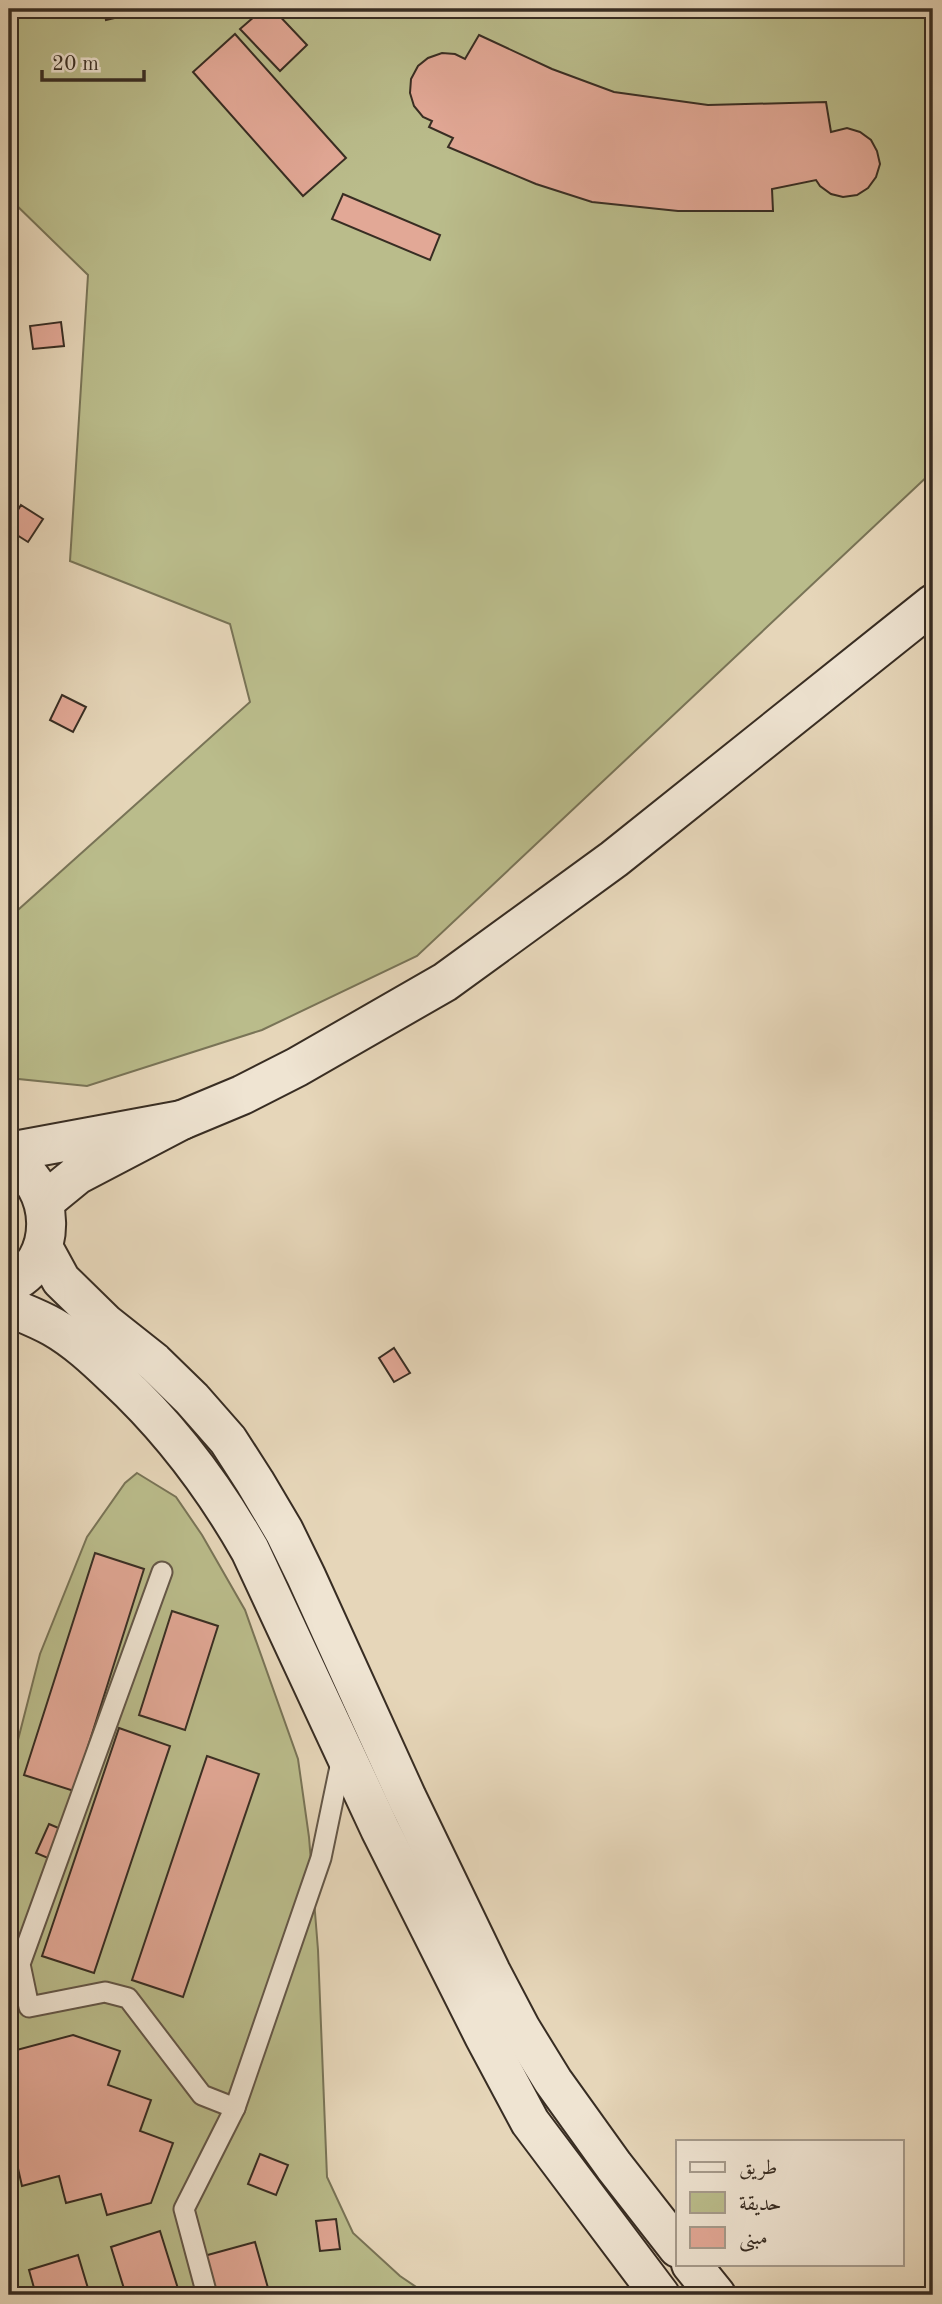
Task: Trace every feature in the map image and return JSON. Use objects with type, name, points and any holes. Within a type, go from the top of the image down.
[{"type":"main road","points":[[44,1202],[77,1175],[182,1120],[242,1095],[298,1067],[444,982],[614,859],[933,604]]},
{"type":"main road","points":[[9,1152],[182,1120]]},
{"type":"main road","points":[[9,1161],[34,1181],[44,1202],[47,1224],[43,1247],[31,1267],[9,1284]]},
{"type":"main road","points":[[43,1247],[61,1280],[106,1324],[154,1362],[192,1399],[228,1440],[284,1531],[491,1972],[521,2029],[568,2102],[676,2245]]},
{"type":"main road","points":[[9,1307],[53,1327],[135,1395],[189,1456],[228,1511],[250,1549],[380,1829],[530,2122],[660,2295]]},
{"type":"main road","points":[[693,2266],[716,2295]]},
{"type":"lane","points":[[162,1572],[20,1964],[29,2007],[104,1992],[128,1997],[202,2095],[235,2108]]},
{"type":"lane","points":[[207,2295],[184,2209],[235,2108],[321,1858],[343,1750],[371,1717]]},
{"type":"green space","points":[[9,9],[933,9],[933,471],[417,956],[262,1030],[87,1086],[9,1078],[9,918],[250,702],[230,624],[70,561],[88,275],[9,198]]},
{"type":"green space","points":[[137,1473],[176,1497],[202,1535],[245,1610],[298,1759],[309,1837],[318,1950],[327,2177],[353,2233],[400,2276],[428,2295],[9,2295],[9,1775],[40,1654],[87,1537],[125,1483]]},
{"type":"building","points":[[104,9],[143,9],[144,11],[106,20]]},
{"type":"building","points":[[263,9],[273,9],[307,45],[280,71],[240,29]]},
{"type":"building","points":[[235,34],[346,158],[303,196],[193,72]]},
{"type":"building","points":[[479,35],[552,69],[614,92],[708,105],[826,102],[831,132],[847,128],[860,132],[871,140],[880,164],[876,177],[868,188],[857,195],[843,197],[831,194],[816,180],[772,189],[773,211],[678,211],[592,202],[536,184],[448,147],[453,138],[429,127],[432,121],[423,117],[414,106],[410,93],[411,79],[418,66],[428,58],[442,53],[455,54],[465,59]]},
{"type":"building","points":[[343,194],[440,235],[430,260],[332,219]]},
{"type":"building","points":[[61,322],[64,346],[33,349],[30,326]]},
{"type":"building","points":[[21,505],[43,519],[28,542],[9,530],[9,524]]},
{"type":"building","points":[[62,695],[86,707],[73,732],[50,720]]},
{"type":"building","points":[[394,1348],[410,1373],[394,1382],[379,1358]]},
{"type":"building","points":[[95,1553],[144,1569],[74,1791],[24,1775]]},
{"type":"building","points":[[172,1611],[218,1626],[185,1730],[139,1715]]},
{"type":"building","points":[[119,1728],[170,1746],[94,1973],[42,1956]]},
{"type":"building","points":[[207,1756],[259,1774],[183,1997],[132,1980]]},
{"type":"building","points":[[49,1824],[68,1832],[55,1861],[36,1853]]},
{"type":"building","points":[[73,2035],[120,2051],[108,2085],[151,2100],[140,2131],[173,2143],[151,2203],[107,2215],[101,2194],[66,2203],[59,2176],[22,2186],[17,2164],[9,2166],[9,2052]]},
{"type":"building","points":[[260,2154],[288,2165],[276,2195],[248,2184]]},
{"type":"building","points":[[336,2219],[340,2249],[320,2251],[316,2221]]},
{"type":"building","points":[[160,2231],[180,2295],[126,2295],[111,2247]]},
{"type":"building","points":[[255,2242],[270,2295],[215,2295],[204,2256]]},
{"type":"building","points":[[78,2255],[90,2295],[36,2295],[29,2270]]}]
